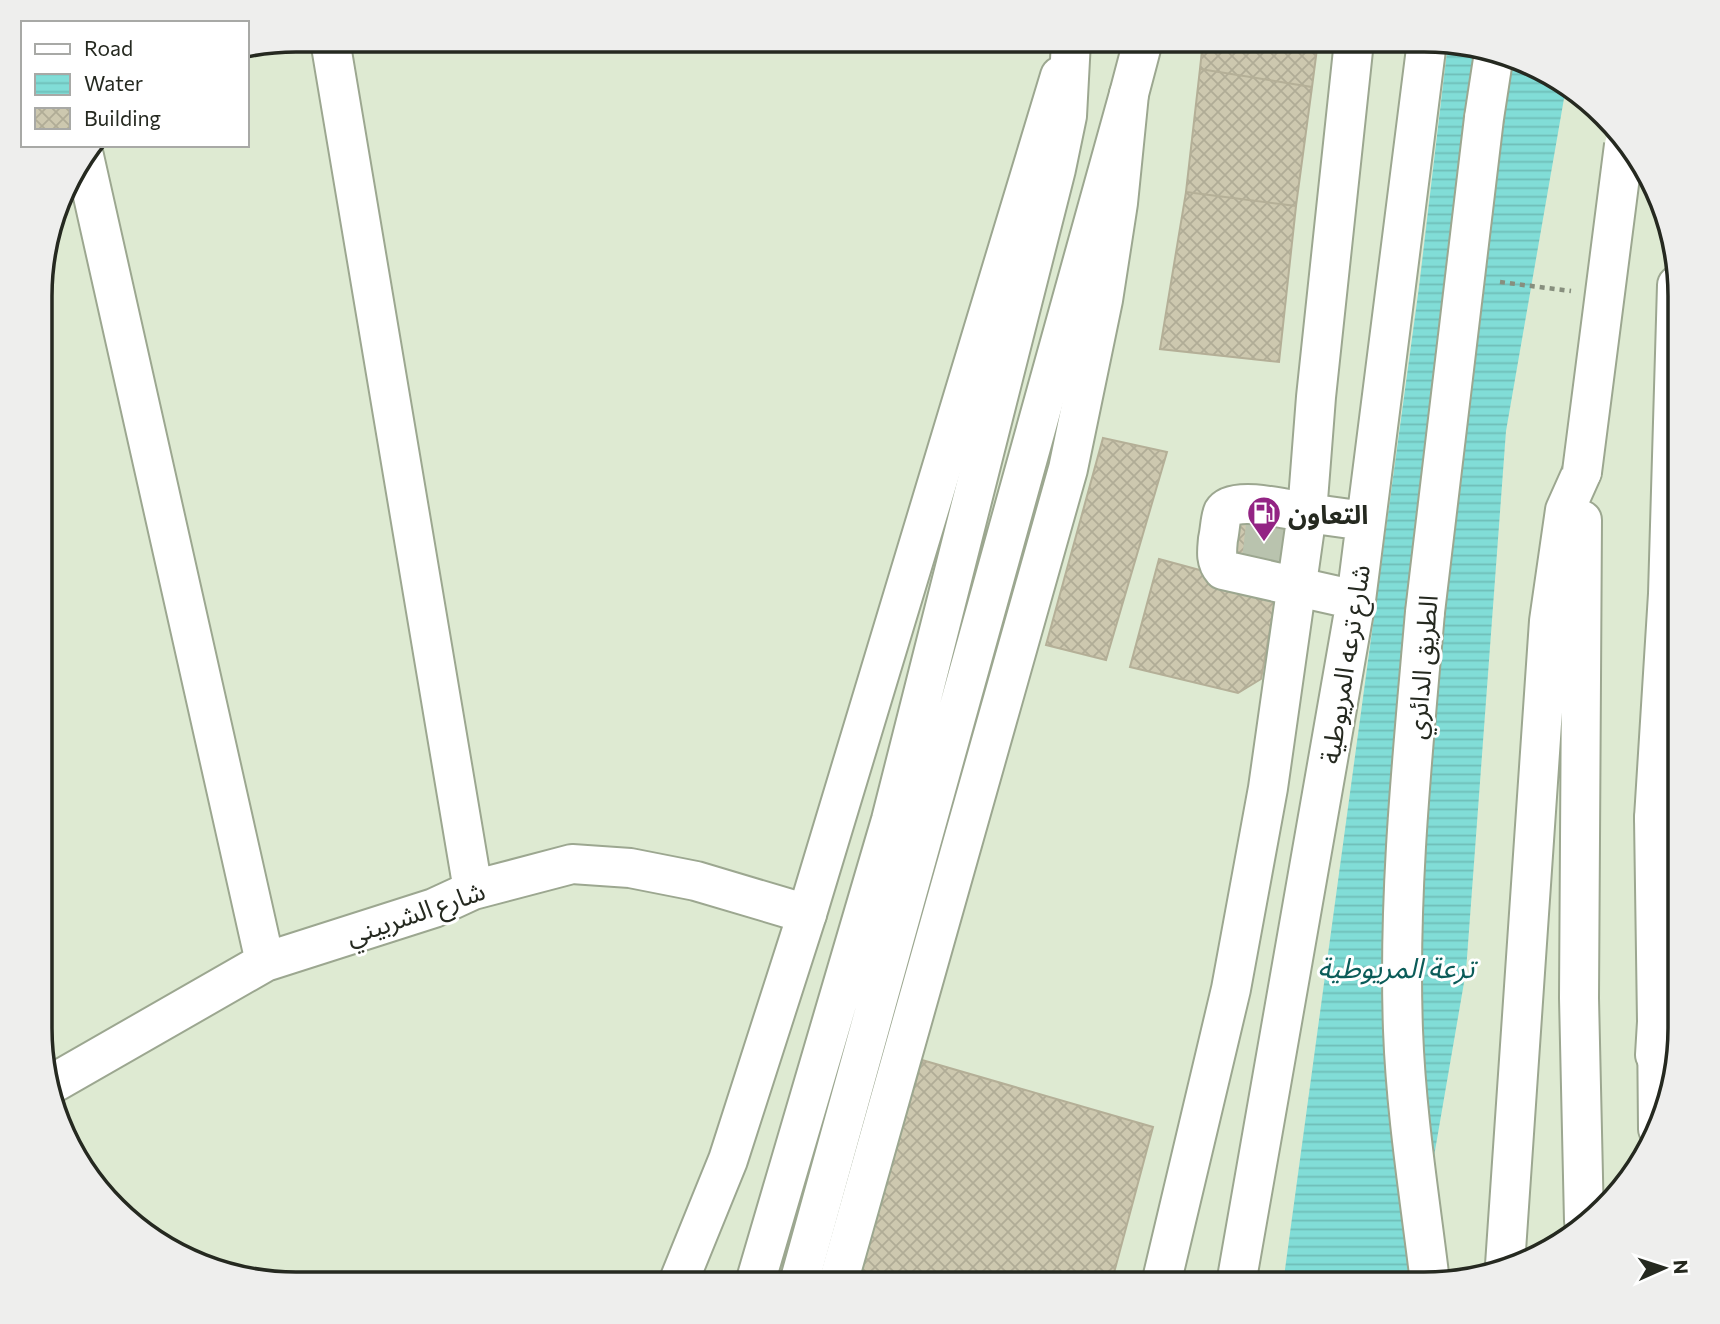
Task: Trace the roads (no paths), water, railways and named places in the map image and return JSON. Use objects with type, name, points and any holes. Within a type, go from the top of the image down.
[{"type":"main road","points":[[332,52],[473,890]]},
{"type":"main road","points":[[683,1271],[728,1160],[807,914],[1067,53]]},
{"type":"main road","points":[[758,1271],[891,820],[1056,169],[1067,116],[1070,53]]},
{"type":"main road","points":[[802,1271],[944,768],[1140,53]]},
{"type":"main road","points":[[1164,1272],[1231,989],[1268,788],[1307,513],[1316,397],[1353,53]]},
{"type":"main road","name":"شارع ترعه المريوطية","points":[[1238,1272],[1356,600],[1425,53]]},
{"type":"main road","name":"الطريق الدائري","points":[[1429,1272],[1403,1031],[1403,925],[1409,795],[1425,612],[1493,63]]},
{"type":"main road","points":[[841,1271],[1068,468],[1108,264],[1129,93]]},
{"type":"main road","points":[[1584,1211],[1579,998],[1582,472],[1623,156]]},
{"type":"main road","points":[[87,171],[265,962]]},
{"type":"main road","points":[[1506,1257],[1549,621],[1565,510],[1582,472]]},
{"type":"main road","points":[[1356,600],[1298,587],[1263,543],[1307,513],[1365,521]]},
{"type":"main road","points":[[1658,1095],[1654,818],[1668,659]]},
{"type":"main road","points":[[1654,818],[1667,837]]},
{"type":"main road","name":"شارع الشربيني","points":[[58,1080],[265,962],[433,908],[473,890],[572,864],[618,867],[696,881],[807,914]]},
{"type":"main road","points":[[1651,1115],[1657,1022]]},
{"type":"water","name":"ترعة المريوطية","points":[[1447,54],[1502,65],[1559,94],[1564,98],[1506,431],[1466,971],[1414,1272],[1285,1272],[1419,287]]},
{"type":"tunnel","points":[[1261,560],[1265,525]]},
{"type":"place","name":"التعاون","points":[[1264,543]]}]
